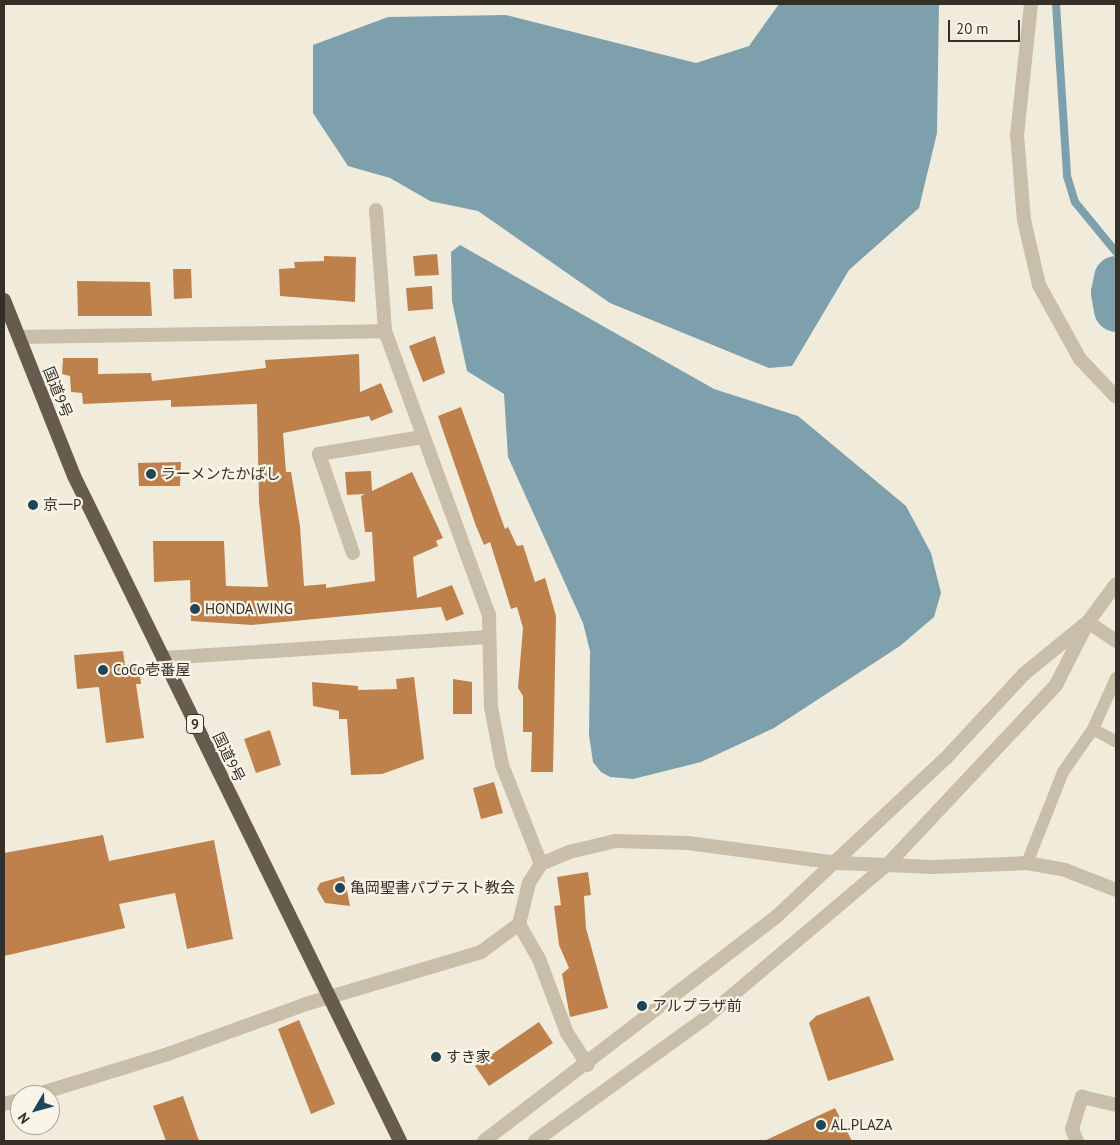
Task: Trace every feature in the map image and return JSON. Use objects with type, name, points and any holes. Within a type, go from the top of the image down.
[{"type":"highway","name":"国道9号","points":[[4,300],[74,476],[329,1000],[400,1141]]},
{"type":"street","points":[[1031,4],[1017,135],[1024,220],[1039,286],[1080,359],[1116,397]]},
{"type":"street","points":[[376,210],[385,331],[488,616],[491,707],[502,765],[541,864]]},
{"type":"street","points":[[19,337],[385,331]]},
{"type":"street","points":[[353,553],[319,454],[423,437]]},
{"type":"street","points":[[535,1141],[703,1020],[888,863],[1056,684],[1088,622],[1116,584]]},
{"type":"street","points":[[1088,622],[1116,641]]},
{"type":"street","points":[[484,1141],[588,1065],[838,863],[1024,674],[1088,622]]},
{"type":"street","points":[[163,658],[488,637]]},
{"type":"street","points":[[60,1087],[329,1000],[455,963],[481,952],[519,924],[529,883],[541,864],[569,852],[616,842],[688,843],[838,863],[888,863],[933,867],[1028,864],[1065,870],[1116,890]]},
{"type":"street","points":[[519,924],[539,959],[567,1033],[588,1065]]},
{"type":"street","points":[[1077,1141],[1072,1129],[1082,1097],[1116,1105]]},
{"type":"lane","points":[[1028,864],[1063,772],[1093,729],[1116,678]]},
{"type":"lane","points":[[1093,729],[1116,742]]},
{"type":"water","points":[[779,4],[939,4],[937,133],[919,208],[849,270],[792,366],[769,368],[610,303],[478,211],[430,201],[390,178],[348,166],[313,113],[313,45],[388,17],[506,15],[696,63],[749,46]]},
{"type":"water","points":[[460,245],[714,389],[798,416],[906,506],[931,553],[941,593],[934,617],[900,646],[774,728],[701,762],[633,779],[610,777],[601,772],[593,762],[589,735],[590,651],[583,623],[508,457],[504,394],[467,371],[452,301],[451,252]]},
{"type":"building","points":[[437,254],[439,275],[415,276],[413,256]]},
{"type":"building","points":[[324,256],[356,257],[355,302],[280,296],[279,269],[295,268],[294,262],[324,261]]},
{"type":"building","points":[[173,269],[191,269],[192,298],[174,299]]},
{"type":"building","points":[[77,281],[150,282],[152,316],[78,316]]},
{"type":"building","points":[[432,286],[433,309],[408,311],[406,288]]},
{"type":"building","points":[[435,336],[445,373],[423,382],[409,346]]},
{"type":"building","points":[[359,354],[360,392],[381,383],[393,412],[371,421],[369,416],[283,433],[286,472],[291,472],[300,526],[304,586],[326,584],[326,588],[375,581],[372,532],[365,532],[361,496],[365,494],[347,495],[345,472],[371,471],[372,491],[412,472],[443,538],[436,541],[438,546],[413,557],[417,598],[452,585],[464,614],[446,621],[441,607],[252,625],[191,621],[190,580],[154,582],[153,541],[224,541],[226,586],[268,587],[259,502],[257,404],[171,407],[171,400],[83,404],[82,393],[71,392],[70,376],[62,374],[63,358],[98,358],[98,374],[151,373],[152,381],[266,368],[265,360]]},
{"type":"building","points":[[461,407],[505,529],[508,527],[517,546],[523,545],[535,582],[545,578],[556,616],[553,772],[531,772],[532,732],[523,732],[523,696],[518,688],[523,628],[517,607],[511,609],[490,542],[484,545],[476,526],[438,416]]},
{"type":"building","points":[[181,462],[180,486],[139,486],[138,463]]},
{"type":"building","points":[[123,651],[125,665],[139,665],[141,684],[136,684],[144,738],[106,743],[99,687],[77,689],[74,655]]},
{"type":"building","points":[[414,677],[424,759],[382,774],[351,775],[347,719],[339,719],[339,711],[313,706],[312,682],[358,686],[358,690],[397,689],[396,679]]},
{"type":"building","points":[[453,679],[472,682],[472,714],[453,714]]},
{"type":"building","points":[[270,730],[281,765],[256,773],[244,739]]},
{"type":"building","points":[[494,782],[503,813],[481,819],[473,788]]},
{"type":"building","points":[[103,835],[109,861],[214,840],[233,939],[187,949],[175,893],[119,904],[125,928],[4,956],[4,853]]},
{"type":"building","points":[[588,872],[591,895],[584,896],[586,928],[608,1008],[570,1017],[562,974],[569,968],[559,945],[554,906],[561,905],[557,877]]},
{"type":"building","points":[[344,876],[350,906],[325,903],[317,889],[320,883]]},
{"type":"building","points":[[869,996],[894,1060],[828,1081],[809,1023],[816,1016]]},
{"type":"building","points":[[299,1020],[335,1104],[311,1114],[278,1029]]},
{"type":"building","points":[[539,1022],[553,1043],[489,1086],[475,1066]]},
{"type":"building","points":[[183,1096],[199,1141],[166,1141],[153,1106]]},
{"type":"building","name":"AL.PLAZA","points":[[835,1108],[852,1141],[764,1141]]},
{"type":"waterway","points":[[1056,4],[1067,176],[1075,202],[1116,252]]},
{"type":"waterway","points":[[1116,278],[1113,293],[1116,310]]},
{"type":"place","name":"ラーメンたかばし","points":[[151,474]]},
{"type":"place","name":"京一P","points":[[33,505]]},
{"type":"place","name":"HONDA WING","points":[[195,609]]},
{"type":"place","name":"CoCo壱番屋","points":[[103,670]]},
{"type":"place","name":"亀岡聖書パブテスト教会","points":[[340,888]]},
{"type":"place","name":"アルプラザ前","points":[[642,1006]]},
{"type":"place","name":"すき家","points":[[436,1057]]},
{"type":"place","name":"AL.PLAZA","points":[[821,1125]]}]
